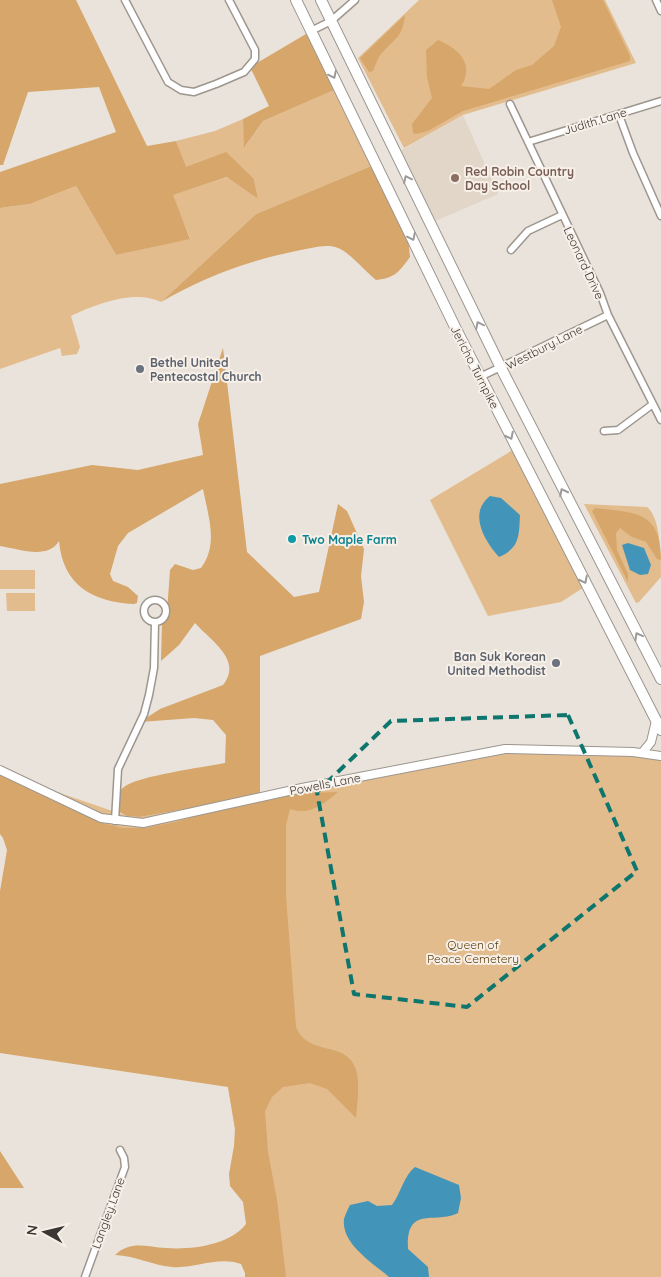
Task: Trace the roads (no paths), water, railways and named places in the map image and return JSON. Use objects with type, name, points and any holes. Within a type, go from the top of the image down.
[{"type":"main road","name":"Jericho Turnpike","points":[[296,0],[480,377],[661,730]]},
{"type":"main road","name":"Jericho Turnpike","points":[[321,0],[500,368],[661,679]]},
{"type":"street","points":[[125,0],[168,82],[182,90],[194,92],[244,72],[255,59],[255,50],[229,0]]},
{"type":"street","points":[[311,31],[331,21],[355,0]]},
{"type":"street","points":[[656,0],[661,11]]},
{"type":"street","name":"Judith Lane","points":[[528,142],[661,101]]},
{"type":"street","name":"Leonard Drive","points":[[510,104],[600,293],[608,315],[661,420]]},
{"type":"street","points":[[619,114],[633,153],[661,216]]},
{"type":"street","points":[[511,250],[528,231],[562,215]]},
{"type":"street","name":"Westbury Lane","points":[[480,377],[608,315]]},
{"type":"street","points":[[604,431],[618,430],[653,404]]},
{"type":"street","points":[[115,821],[115,785],[118,770],[144,714],[150,695],[154,668],[154,622]]},
{"type":"street","points":[[642,753],[651,742],[656,721]]},
{"type":"street","name":"Powells Lane","points":[[0,770],[90,814],[115,821],[143,823],[302,788],[505,749],[642,753],[661,756]]},
{"type":"street","name":"Langley Lane","points":[[85,1277],[124,1167],[124,1158],[120,1150]]},
{"type":"water","points":[[490,496],[501,498],[520,515],[515,545],[499,557],[488,543],[479,518],[483,503]]},
{"type":"water","points":[[628,543],[644,548],[651,565],[648,574],[640,575],[630,570],[622,545]]},
{"type":"water","points":[[415,1167],[459,1185],[461,1198],[458,1213],[424,1219],[417,1221],[412,1226],[408,1249],[428,1267],[429,1277],[389,1277],[353,1245],[344,1228],[344,1219],[350,1205],[368,1201],[377,1206],[392,1205],[411,1170]]},
{"type":"place","name":"Red Robin Country Day School","points":[[455,178]]},
{"type":"place","name":"Bethel United Pentecostal Church","points":[[140,369]]},
{"type":"place","name":"Two Maple Farm","points":[[292,539]]},
{"type":"place","name":"Ban Suk Korean United Methodist","points":[[556,663]]},
{"type":"park label","name":"Queen of Peace Cemetery","points":[[473,951]]}]
